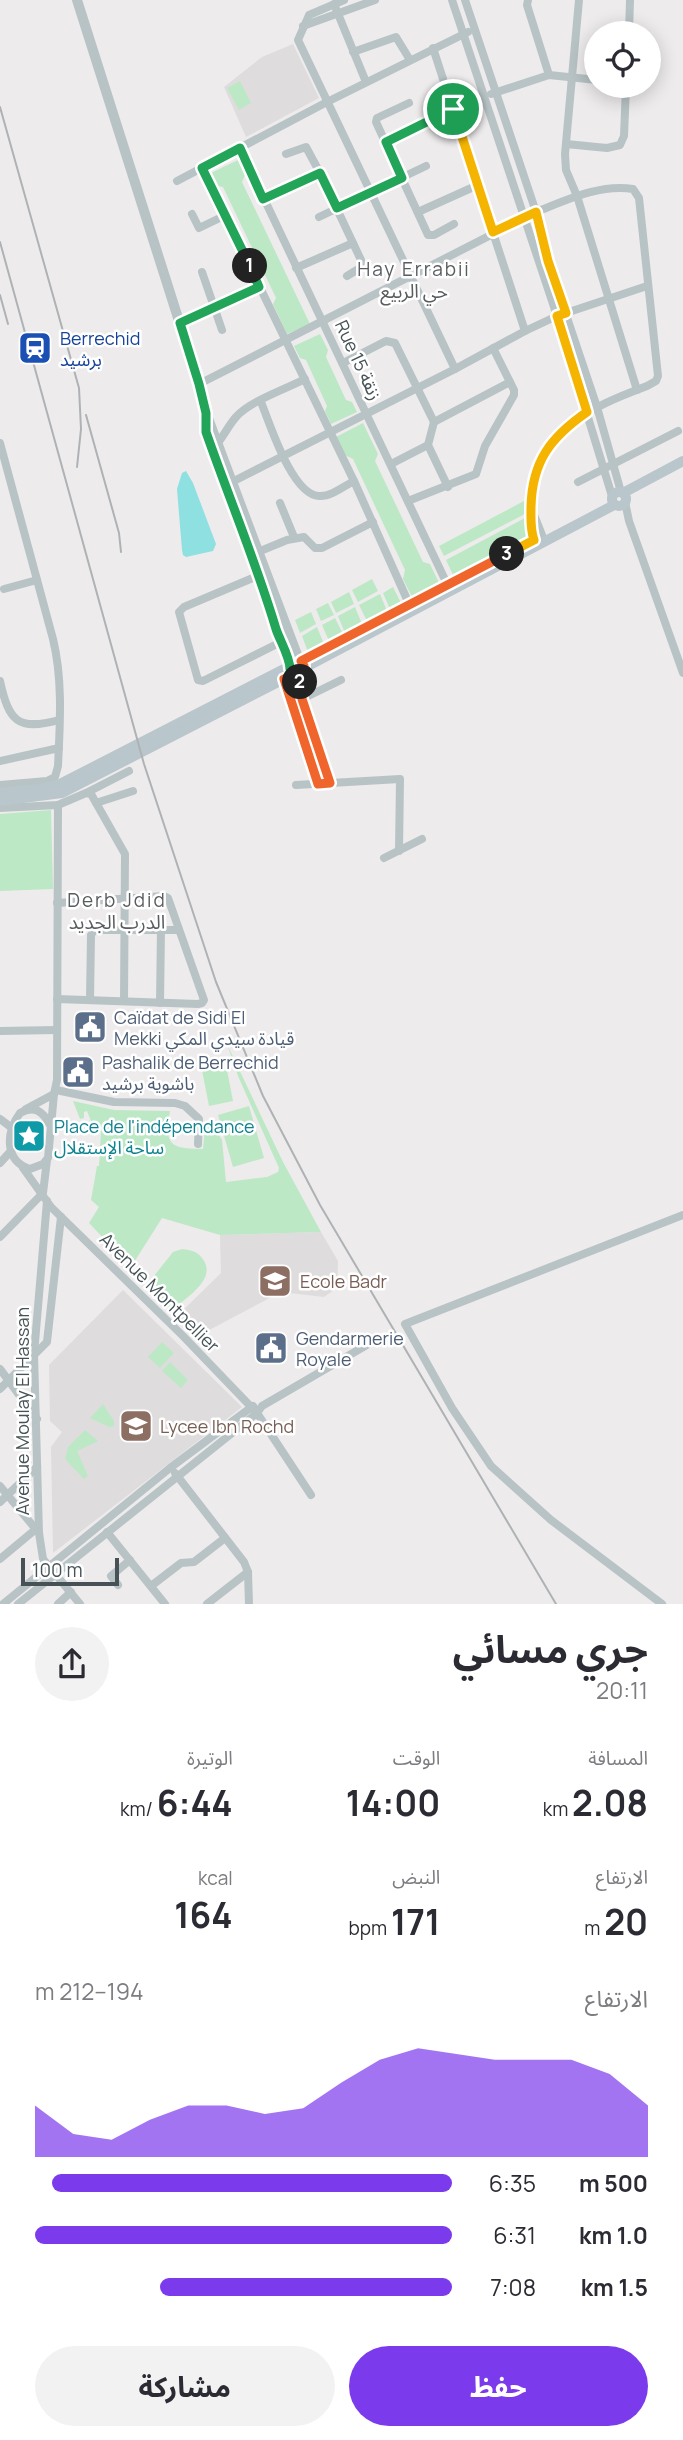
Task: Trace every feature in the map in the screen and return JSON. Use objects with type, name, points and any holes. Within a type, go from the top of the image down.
[{"type":"main road","points":[[0,793],[58,785],[295,668],[619,499],[683,461]]},
{"type":"main road","points":[[0,801],[62,793],[538,538],[683,469]]},
{"type":"street","points":[[77,0],[180,323],[228,484]]},
{"type":"street","points":[[344,0],[309,15],[298,40],[455,369]]},
{"type":"street","points":[[303,26],[374,0]]},
{"type":"street","points":[[452,0],[524,218],[597,407],[614,464],[619,499]]},
{"type":"street","points":[[465,0],[536,212],[604,468],[629,521],[683,673]]},
{"type":"street","points":[[528,0],[527,5],[549,75]]},
{"type":"street","points":[[579,0],[566,170],[578,195],[637,390]]},
{"type":"street","points":[[629,21],[630,0]]},
{"type":"street","points":[[334,4],[366,82]]},
{"type":"street","points":[[177,181],[366,82],[474,30]]},
{"type":"street","points":[[353,52],[396,37],[410,60]]},
{"type":"street","points":[[433,48],[525,331]]},
{"type":"street","points":[[484,97],[549,75],[584,79]]},
{"type":"street","points":[[566,144],[607,148],[620,145],[624,136],[626,98]]},
{"type":"street","points":[[410,103],[376,119],[430,236],[454,225]]},
{"type":"street","points":[[386,142],[453,109]]},
{"type":"street","points":[[286,154],[306,147],[322,176],[361,264],[360,268],[347,276]]},
{"type":"street","name":"Rue 15 زنقة","points":[[240,148],[448,586]]},
{"type":"street","points":[[319,217],[426,166]]},
{"type":"street","points":[[202,168],[354,481],[410,606]]},
{"type":"street","points":[[263,199],[322,176]]},
{"type":"street","points":[[418,212],[478,185]]},
{"type":"street","points":[[199,384],[536,212],[578,195],[609,188],[626,188],[638,192],[658,376],[653,383],[587,412],[567,426],[547,449],[535,477],[531,509],[538,538]]},
{"type":"street","points":[[192,214],[198,228],[226,215]]},
{"type":"street","points":[[296,268],[353,243]]},
{"type":"street","points":[[202,272],[222,330]]},
{"type":"street","points":[[228,484],[525,331],[562,315],[647,286]]},
{"type":"street","points":[[180,323],[259,287]]},
{"type":"street","points":[[343,363],[381,343],[395,343],[434,422],[428,445],[448,487]]},
{"type":"street","points":[[408,501],[476,474],[485,446],[512,402],[514,390],[493,348]]},
{"type":"street","points":[[216,445],[226,434],[234,418],[244,410],[305,379]]},
{"type":"street","points":[[434,422],[510,382]]},
{"type":"street","points":[[261,402],[284,457],[306,492],[329,495],[354,481]]},
{"type":"street","points":[[206,413],[206,432],[291,638],[302,699],[330,783]]},
{"type":"street","points":[[578,482],[678,431]]},
{"type":"street","points":[[391,464],[428,445]]},
{"type":"street","points":[[0,785],[53,779],[57,771],[59,748],[57,654],[1,449]]},
{"type":"street","points":[[280,503],[295,537]]},
{"type":"street","points":[[256,553],[295,537],[304,537],[318,549],[373,522]]},
{"type":"street","points":[[256,553],[281,642],[295,668],[292,704],[318,784]]},
{"type":"street","points":[[260,575],[184,607],[179,612],[198,680],[203,681],[291,638]]},
{"type":"street","points":[[4,589],[37,580]]},
{"type":"street","points":[[0,681],[8,706],[19,721],[38,726],[59,720]]},
{"type":"street","points":[[292,704],[341,681]]},
{"type":"street","points":[[0,761],[59,748]]},
{"type":"street","points":[[0,808],[58,804],[129,771]]},
{"type":"street","points":[[296,785],[400,779],[400,851]]},
{"type":"street","points":[[96,803],[133,791]]},
{"type":"street","points":[[88,792],[125,854],[124,1001]]},
{"type":"street","points":[[10,1152],[18,1163],[30,1169],[43,1164],[48,1158],[55,1092],[57,1030],[58,804]]},
{"type":"street","points":[[384,858],[422,839]]},
{"type":"street","points":[[57,903],[164,896],[170,902],[204,1000],[198,1004],[57,999]]},
{"type":"street","points":[[90,1000],[91,932],[97,929],[179,930]]},
{"type":"street","points":[[160,1003],[161,929]]},
{"type":"street","points":[[0,1031],[57,1030]]},
{"type":"street","points":[[0,1163],[10,1152],[12,1128],[17,1117],[55,1092],[114,1102],[181,1105],[199,1119],[198,1144]]},
{"type":"street","points":[[24,1111],[38,1110],[50,1125]]},
{"type":"street","points":[[0,1119],[12,1128]]},
{"type":"street","name":"Avenue Moulay El Hassan","points":[[48,1158],[34,1354],[37,1531],[40,1550],[52,1570]]},
{"type":"street","name":"Avenue Montpellier","points":[[18,1163],[61,1217],[256,1408],[311,1495]]},
{"type":"street","points":[[0,1237],[45,1197]]},
{"type":"street","points":[[662,1604],[551,1520],[491,1466],[452,1408],[405,1324],[683,1215]]},
{"type":"street","points":[[0,1389],[48,1339],[61,1217]]},
{"type":"street","points":[[18,1604],[52,1570],[170,1468],[256,1408],[377,1339]]},
{"type":"street","points":[[0,1369],[37,1419]]},
{"type":"street","points":[[3,1604],[107,1532],[256,1408]]},
{"type":"street","points":[[0,1502],[37,1467]]},
{"type":"street","points":[[170,1468],[241,1557],[248,1572],[249,1604]]},
{"type":"street","points":[[0,1486],[37,1531],[0,1559]]},
{"type":"street","points":[[107,1532],[164,1604]]},
{"type":"street","points":[[151,1586],[178,1565],[194,1562],[225,1538]]},
{"type":"street","points":[[118,1585],[111,1576],[130,1560]]},
{"type":"street","points":[[52,1570],[80,1604]]},
{"type":"street","points":[[207,1604],[248,1572]]},
{"type":"street","points":[[58,1604],[71,1592]]},
{"type":"shaded area","points":[[293,44],[319,98],[246,137],[224,87],[262,57]]},
{"type":"shaded area","name":"Ecole Badr","points":[[321,1232],[338,1261],[337,1288],[324,1297],[281,1292],[198,1336],[177,1316],[221,1273],[220,1235]]},
{"type":"shaded area","name":"Lycee Ibn Rochd","points":[[123,1290],[242,1407],[53,1553],[51,1447],[62,1432],[50,1421],[49,1365]]},
{"type":"green space","points":[[240,81],[251,103],[239,110],[227,88]]},
{"type":"green space","points":[[238,160],[245,175],[242,182],[310,324],[287,334],[273,304],[276,298],[223,187],[217,186],[211,173]]},
{"type":"green space","points":[[320,334],[328,350],[326,357],[346,400],[352,402],[357,412],[331,424],[325,411],[327,406],[306,360],[300,358],[294,346]]},
{"type":"green space","points":[[363,423],[378,454],[375,461],[423,562],[430,564],[439,583],[412,597],[403,579],[405,570],[353,459],[345,455],[336,437]]},
{"type":"green space","points":[[524,501],[525,514],[444,556],[439,546]]},
{"type":"green space","points":[[525,518],[526,537],[453,575],[446,560]]},
{"type":"green space","points":[[372,579],[378,591],[358,602],[352,590]]},
{"type":"green space","points":[[393,587],[401,603],[390,609],[383,593]]},
{"type":"green space","points":[[349,592],[354,604],[336,613],[331,602]]},
{"type":"green space","points":[[380,594],[387,611],[367,621],[359,605]]},
{"type":"green space","points":[[328,603],[334,615],[321,621],[316,609]]},
{"type":"green space","points":[[355,607],[362,624],[345,633],[338,616]]},
{"type":"green space","points":[[311,612],[316,624],[300,633],[295,620]]},
{"type":"green space","points":[[335,618],[343,634],[329,641],[322,625]]},
{"type":"green space","points":[[317,627],[324,644],[308,652],[302,636]]},
{"type":"green space","points":[[51,810],[53,889],[0,891],[0,814]]},
{"type":"green space","points":[[227,1044],[283,1162],[321,1232],[220,1235],[162,1218],[131,1267],[89,1223],[99,1207],[91,1200],[99,1166],[101,1132],[95,1131],[87,1111],[84,1112],[84,1118],[80,1119],[73,1101],[114,1110],[170,1111],[169,1138],[176,1146],[183,1148],[203,1149],[205,1129],[211,1122],[222,1140],[226,1182],[267,1177],[278,1172],[279,1168],[238,1076]]},
{"type":"green space","points":[[225,1060],[233,1101],[209,1106],[201,1065]]},
{"type":"green space","points":[[249,1106],[264,1158],[233,1167],[218,1115]]},
{"type":"green space","points":[[182,1249],[193,1251],[200,1256],[206,1266],[206,1273],[198,1288],[171,1311],[146,1286],[173,1252]]},
{"type":"green space","points":[[162,1342],[174,1353],[160,1368],[148,1357]]},
{"type":"green space","points":[[170,1362],[188,1380],[181,1388],[162,1371]]},
{"type":"green space","points":[[103,1404],[114,1421],[114,1426],[109,1427],[90,1418]]},
{"type":"green space","points":[[85,1430],[98,1441],[77,1451],[88,1476],[84,1479],[65,1459],[68,1447]]},
{"type":"water","points":[[186,471],[216,544],[213,551],[186,557],[182,550],[177,489],[182,473]]},
{"type":"railway","points":[[0,107],[79,388],[81,429],[77,467]]},
{"type":"railway","points":[[0,242],[144,764],[216,982],[263,1096],[320,1205],[556,1604]]},
{"type":"railway","points":[[0,295],[8,324]]},
{"type":"railway","points":[[86,415],[119,533],[121,552]]},
{"type":"place","name":"Berrechid برشيد","points":[[35,348]]},
{"type":"place","name":"Caïdat de Sidi El Mekki قيادة سيدي المكي","points":[[90,1027]]},
{"type":"place","name":"Pashalik de Berrechid باشوية برشيد","points":[[78,1072]]},
{"type":"place","name":"Place de l'indépendance ساحة الإستقلال","points":[[29,1136]]},
{"type":"place","name":"Ecole Badr","points":[[275,1281]]},
{"type":"place","name":"Gendarmerie Royale","points":[[271,1348]]},
{"type":"place","name":"Lycee Ibn Rochd","points":[[136,1426]]},
{"type":"district","name":"Hay Errabii حي الربيع","points":[[414,280]]},
{"type":"district","name":"Derb Jdid الدرب الجديد","points":[[117,911]]},
{"type":"route","points":[[453,109],[386,142],[402,178],[337,208],[320,173],[263,199],[240,148],[202,168],[259,287],[180,323],[206,413],[206,432],[253,554],[290,669],[293,674],[298,675],[302,699],[330,783],[318,784],[284,679],[298,675],[303,672],[301,661],[534,540],[531,527],[532,493],[540,463],[555,438],[587,412],[557,316],[566,313],[548,261],[536,212],[493,232],[453,109]]}]
